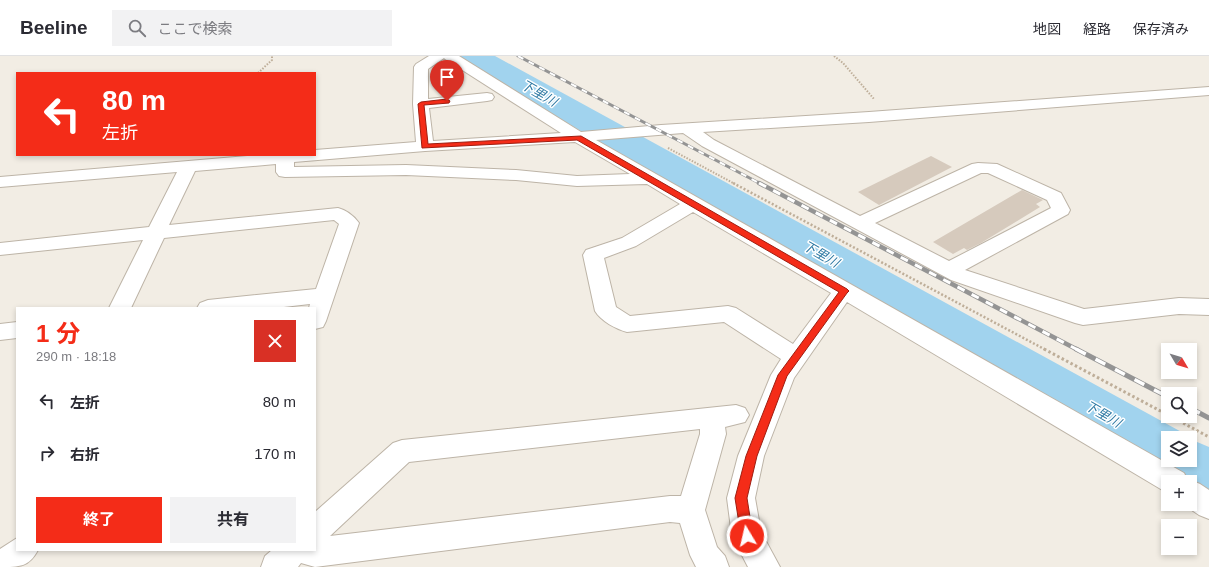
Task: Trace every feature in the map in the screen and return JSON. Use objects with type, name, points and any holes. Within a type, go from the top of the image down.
[{"type":"street","points":[[425,146],[421,104],[421,67],[439,56]]},
{"type":"street","points":[[450,56],[693,204],[1014,388],[1162,475]]},
{"type":"street","points":[[316,155],[425,146],[583,137],[1209,91]]},
{"type":"street","points":[[421,104],[487,97]]},
{"type":"street","points":[[687,129],[708,142],[958,275],[1083,317],[1179,306],[1209,308]]},
{"type":"street","points":[[0,182],[308,156]]},
{"type":"street","points":[[285,158],[284,172],[406,170],[516,175],[577,181],[652,179]]},
{"type":"street","points":[[120,307],[189,165]]},
{"type":"street","points":[[860,223],[978,168],[991,168],[1055,197],[1060,210],[949,270]]},
{"type":"street","points":[[693,204],[629,242],[593,255],[606,311],[627,324],[728,314],[796,357]]},
{"type":"street","points":[[0,249],[338,214],[349,223],[316,318]]},
{"type":"street","points":[[765,567],[747,536],[741,498],[751,456],[783,375],[844,291]]},
{"type":"street","points":[[217,307],[324,295]]},
{"type":"street","points":[[0,332],[16,330]]},
{"type":"street","points":[[316,530],[402,451],[724,416],[713,434],[690,510],[705,555],[714,567]]},
{"type":"street","points":[[1197,498],[1209,506]]},
{"type":"street","points":[[309,551],[312,553],[670,509],[690,510]]},
{"type":"street","points":[[0,567],[22,551]]},
{"type":"street","points":[[276,567],[293,551]]},
{"type":"path","points":[[259,72],[272,60],[272,56]]},
{"type":"path","points":[[834,56],[843,63],[890,115]]},
{"type":"path","points":[[638,132],[1161,411]]},
{"type":"path","points":[[1184,423],[1209,436]]},
{"type":"building","points":[[931,156],[952,167],[879,205],[858,192]]},
{"type":"building","points":[[1022,190],[1043,200],[1036,204],[1040,207],[981,243],[967,250],[964,248],[953,254],[933,242]]},
{"type":"waterway","name":"下里川","points":[[474,56],[1161,447]]},
{"type":"waterway","name":"下里川","points":[[1194,467],[1209,476]]},
{"type":"railway","points":[[518,56],[761,184]]},
{"type":"railway","points":[[759,183],[1078,350]]},
{"type":"railway","points":[[1076,349],[1161,393]]},
{"type":"railway","points":[[1197,412],[1209,418]]},
{"type":"route","points":[[447,101],[421,104],[425,146],[578,138],[652,179],[844,291],[783,375],[751,456],[741,498],[747,536]]}]
